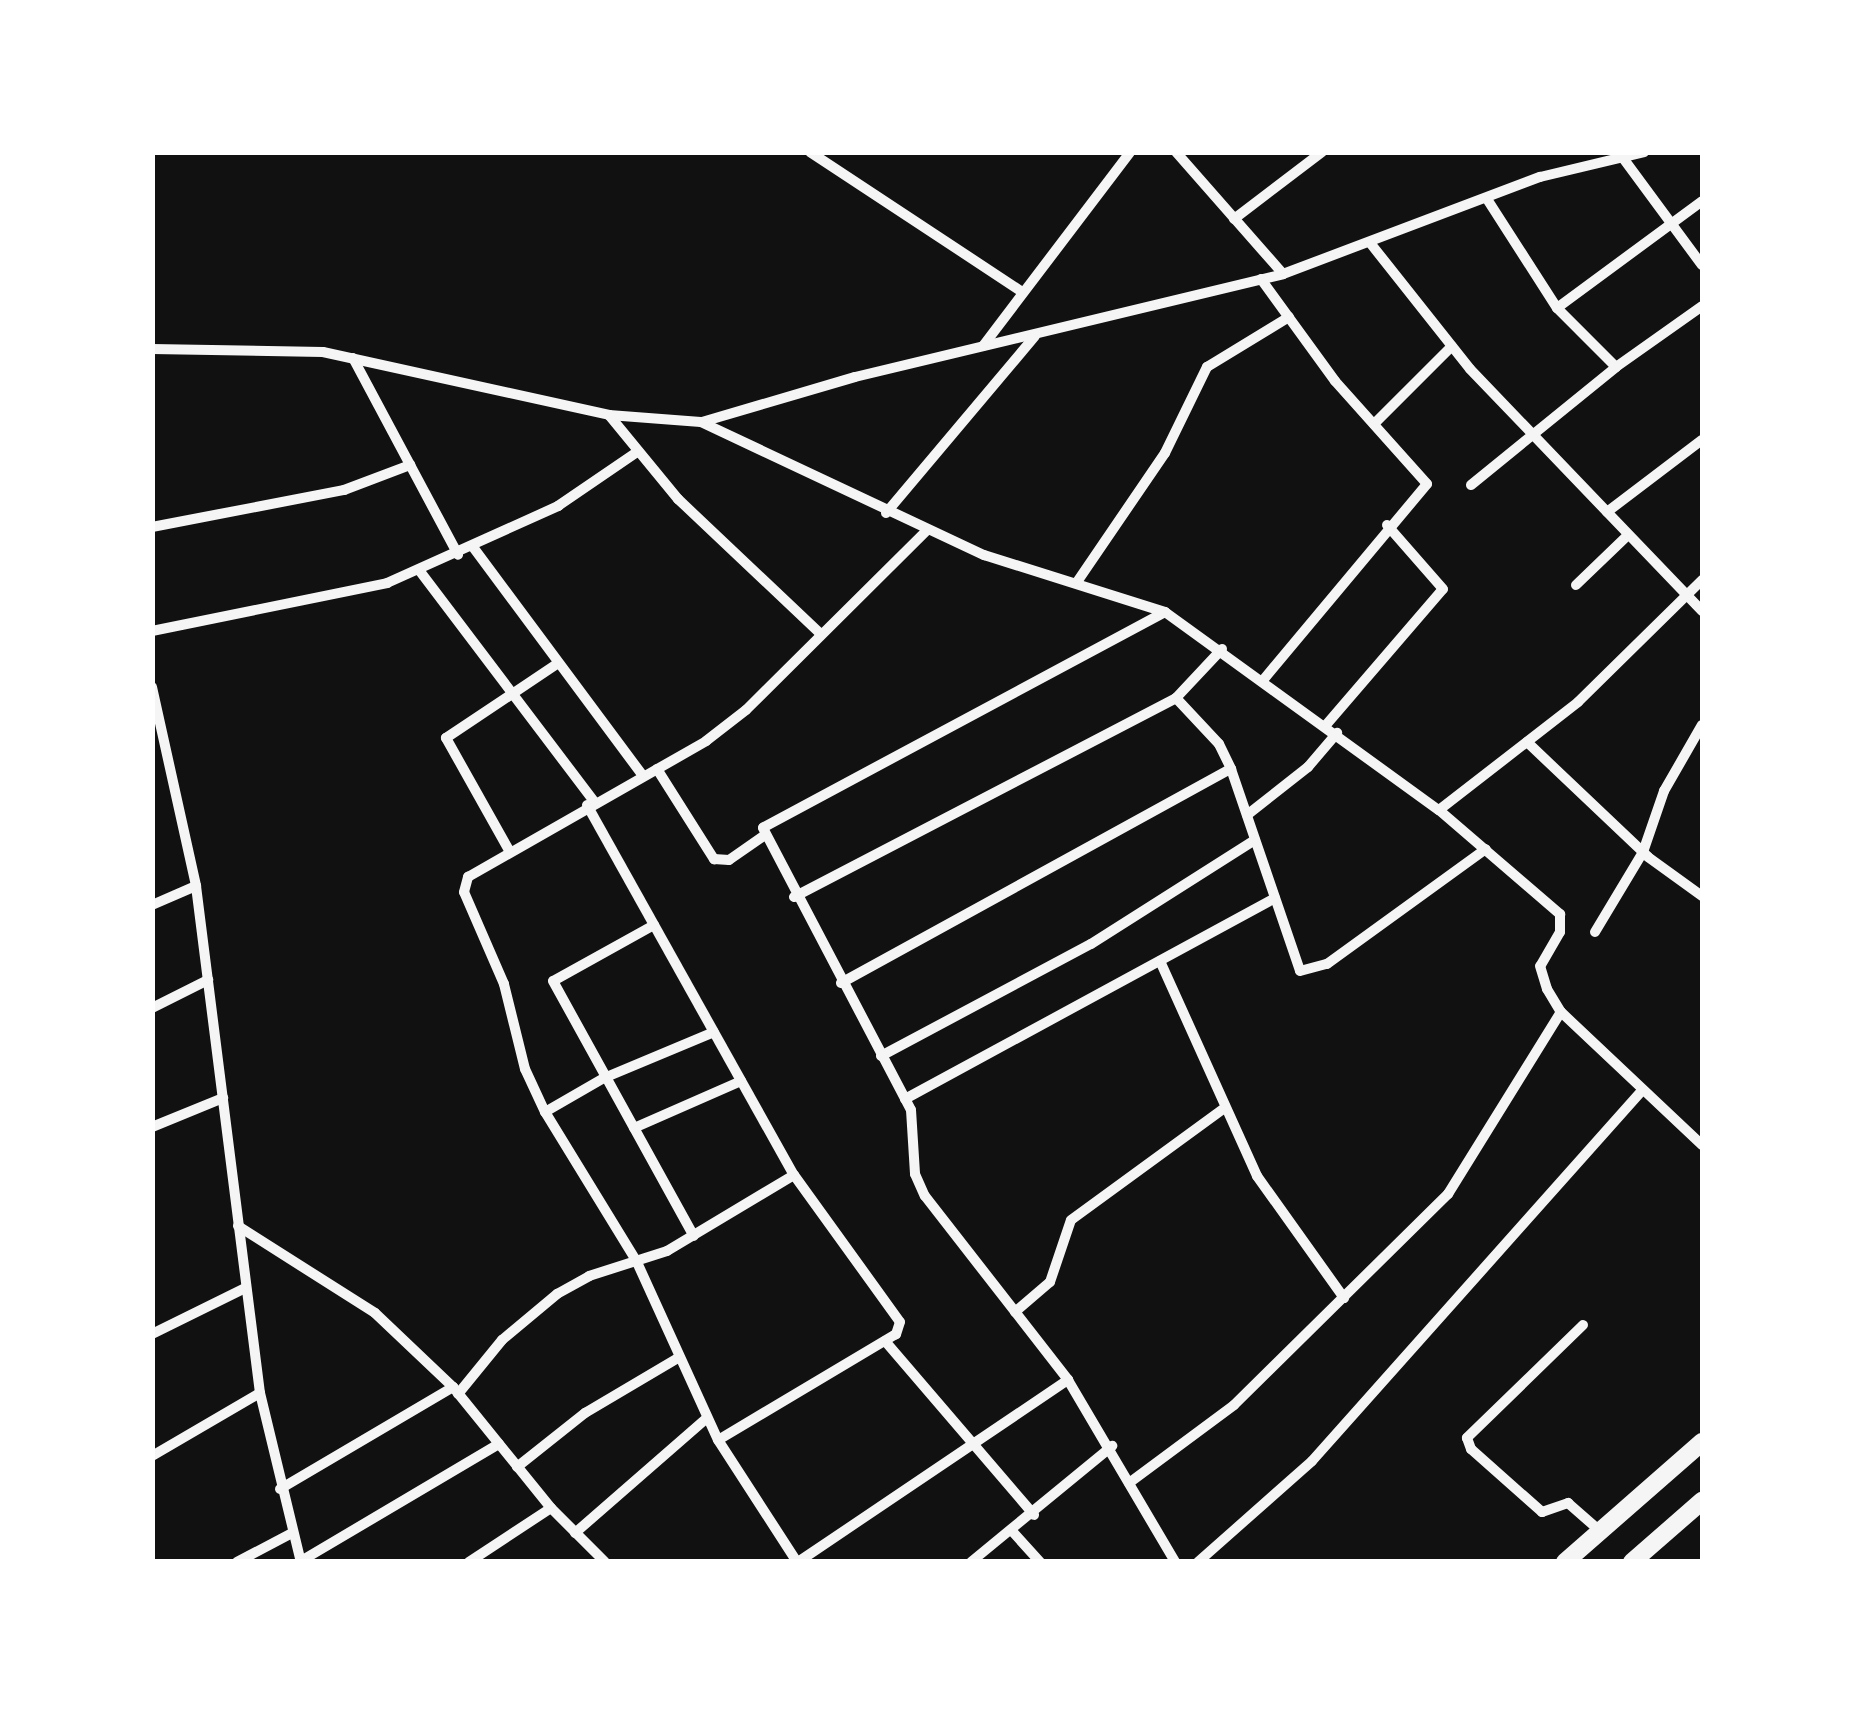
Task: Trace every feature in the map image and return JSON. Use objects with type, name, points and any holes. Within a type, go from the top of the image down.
[{"type":"main road","points":[[1565,1562],[1702,1442]]},
{"type":"main road","points":[[1632,1562],[1702,1501]]},
{"type":"street","points":[[810,152],[1022,292]]},
{"type":"street","points":[[983,346],[1130,152]]},
{"type":"street","points":[[1176,152],[1282,274]]},
{"type":"street","points":[[1234,219],[1322,152]]},
{"type":"street","points":[[152,349],[353,358],[609,414],[701,422],[983,346],[1282,274],[1371,244],[1540,177],[1597,158],[1623,158],[1644,152]]},
{"type":"street","points":[[1623,158],[1702,265]]},
{"type":"street","points":[[1488,199],[1558,308],[1616,367]]},
{"type":"street","points":[[1558,308],[1702,201]]},
{"type":"street","points":[[1371,244],[1452,346],[1702,611]]},
{"type":"street","points":[[1261,279],[1374,424],[1427,484],[1386,525],[1265,678]]},
{"type":"street","points":[[1471,485],[1530,432],[1702,306]]},
{"type":"street","points":[[1077,582],[1165,452],[1207,368],[1289,317]]},
{"type":"street","points":[[886,513],[1036,336]]},
{"type":"street","points":[[1374,424],[1452,346]]},
{"type":"street","points":[[353,358],[458,555]]},
{"type":"street","points":[[609,414],[636,452],[747,570],[821,634]]},
{"type":"street","points":[[701,422],[927,530],[1165,612],[1265,678],[1439,810],[1560,914],[1560,932],[1540,966],[1561,1012],[1702,1145]]},
{"type":"street","points":[[1607,512],[1702,440]]},
{"type":"street","points":[[152,631],[353,591],[419,570],[558,506],[636,452]]},
{"type":"street","points":[[152,527],[344,490],[410,465]]},
{"type":"street","points":[[1326,725],[1443,588],[1386,525]]},
{"type":"street","points":[[927,530],[746,710],[657,769],[590,803],[468,878],[464,892],[504,984],[525,1069],[545,1112],[637,1262],[718,1440],[798,1562],[1068,1380]]},
{"type":"street","points":[[1576,585],[1628,535]]},
{"type":"street","points":[[472,548],[643,776]]},
{"type":"street","points":[[419,570],[590,803],[794,1175],[900,1322],[885,1341],[718,1440]]},
{"type":"street","points":[[1439,810],[1527,742],[1702,580]]},
{"type":"street","points":[[1165,612],[768,821],[765,836],[916,1126],[918,1183],[1068,1380],[1112,1446],[1170,1560]]},
{"type":"street","points":[[794,897],[1176,698],[1222,648]]},
{"type":"street","points":[[510,852],[446,738],[557,664]]},
{"type":"street","points":[[152,687],[196,886],[260,1394],[280,1489],[301,1561],[498,1444]]},
{"type":"street","points":[[1176,698],[1219,744],[1231,768],[1305,973],[1365,938],[1486,849]]},
{"type":"street","points":[[1595,932],[1643,852],[1664,791],[1702,724]]},
{"type":"street","points":[[1247,816],[1308,767],[1337,733]]},
{"type":"street","points":[[1527,742],[1643,852],[1698,892],[1702,876]]},
{"type":"street","points":[[841,983],[1231,768]]},
{"type":"street","points":[[657,769],[714,860],[728,860],[765,836]]},
{"type":"street","points":[[881,1056],[1091,944],[1255,840]]},
{"type":"street","points":[[152,905],[196,886]]},
{"type":"street","points":[[904,1099],[1275,898]]},
{"type":"street","points":[[654,925],[553,981],[694,1236]]},
{"type":"street","points":[[1160,960],[1222,1110],[1257,1176],[1344,1298]]},
{"type":"street","points":[[152,1008],[208,980]]},
{"type":"street","points":[[1130,1482],[1234,1405],[1448,1194],[1561,1012]]},
{"type":"street","points":[[545,1112],[604,1078],[714,1032]]},
{"type":"street","points":[[634,1128],[741,1081]]},
{"type":"street","points":[[1198,1562],[1312,1460],[1642,1090]]},
{"type":"street","points":[[152,1127],[223,1098]]},
{"type":"street","points":[[1015,1312],[1050,1282],[1070,1220],[1222,1110]]},
{"type":"street","points":[[280,1489],[456,1390],[502,1340],[557,1294],[589,1276],[637,1262],[694,1236],[794,1175]]},
{"type":"street","points":[[238,1226],[375,1313],[456,1390],[551,1508],[605,1562]]},
{"type":"street","points":[[152,1334],[245,1288]]},
{"type":"street","points":[[1582,1325],[1467,1438],[1471,1450],[1542,1512],[1568,1503],[1600,1531]]},
{"type":"street","points":[[885,1341],[1034,1514]]},
{"type":"street","points":[[517,1466],[585,1413],[678,1358]]},
{"type":"street","points":[[152,1456],[260,1394]]},
{"type":"street","points":[[575,1533],[707,1418]]},
{"type":"street","points":[[971,1562],[1112,1446]]},
{"type":"street","points":[[469,1562],[551,1508]]},
{"type":"street","points":[[1012,1530],[1040,1562]]},
{"type":"street","points":[[237,1562],[292,1533]]}]
